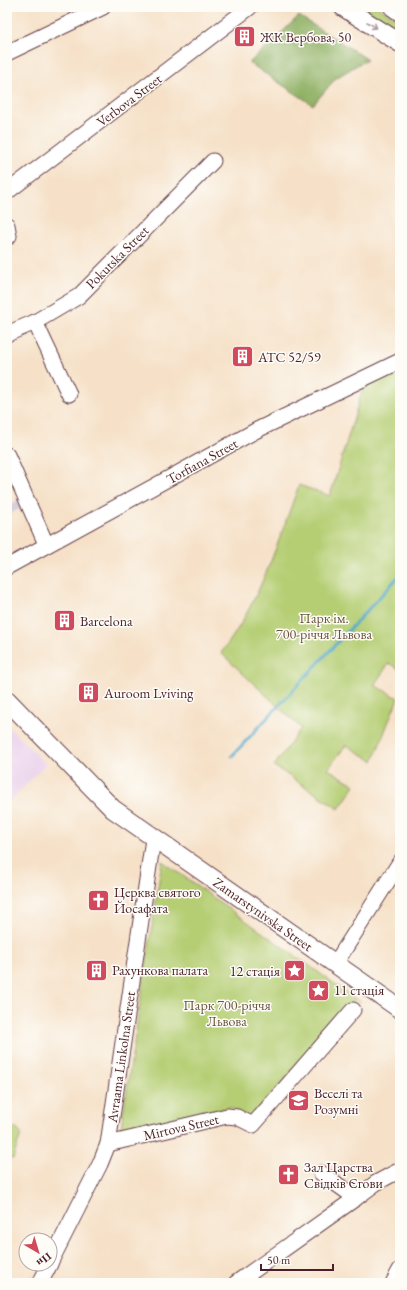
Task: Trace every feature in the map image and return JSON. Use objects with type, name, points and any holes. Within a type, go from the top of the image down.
[{"type":"main road","points":[[344,7],[400,43]]},
{"type":"main road","points":[[393,7],[400,12]]},
{"type":"main road","name":"Zamarstynivska Street","points":[[7,700],[113,809],[153,839],[335,964],[370,991],[400,1009]]},
{"type":"street","points":[[7,53],[103,7]]},
{"type":"street","name":"Verbova Street","points":[[7,192],[250,7]]},
{"type":"street","name":"Pokutska Street","points":[[7,334],[35,322],[79,296],[213,161]]},
{"type":"street","points":[[7,225],[7,238]]},
{"type":"street","points":[[35,322],[69,394]]},
{"type":"street","name":"Torfiana Street","points":[[7,567],[46,544],[126,503],[257,430],[400,361]]},
{"type":"street","points":[[7,455],[46,544]]},
{"type":"street","name":"Avraama Linkolna Street","points":[[58,1248],[94,1177],[108,1144],[153,839]]},
{"type":"street","points":[[335,964],[400,862]]},
{"type":"street","name":"Mirtova Street","points":[[108,1144],[227,1116],[236,1117],[253,1125],[353,1010]]},
{"type":"street","points":[[236,1283],[376,1183],[400,1170]]},
{"type":"street","points":[[321,1173],[356,1198]]},
{"type":"street","points":[[392,1283],[400,1270]]},
{"type":"street","name":"Avraama Linkolna Street","points":[[40,1283],[46,1272]]},
{"type":"shaded area","points":[[18,500],[22,507],[7,516],[7,507]]},
{"type":"shaded area","points":[[7,725],[46,764],[7,804]]},
{"type":"green space","points":[[357,7],[378,7],[400,21],[400,30],[397,34]]},
{"type":"green space","points":[[299,16],[367,59],[336,78],[313,105],[249,63]]},
{"type":"green space","name":"Парк ім. 700-річчя Львова","points":[[400,364],[400,670],[389,663],[374,685],[398,698],[373,761],[346,745],[328,769],[355,785],[339,809],[274,766],[301,728],[221,653],[246,614],[257,593],[299,485],[330,496],[363,388]]},
{"type":"green space","name":"Парк 700-річчя Львова","points":[[162,861],[360,1002],[355,999],[250,1119],[230,1107],[120,1134]]},
{"type":"green space","points":[[7,1125],[17,1129],[21,1134],[13,1159],[7,1157]]},
{"type":"waterway","points":[[232,756],[400,575]]},
{"type":"tram line","points":[[7,616],[7,626]]},
{"type":"place","name":"ЖК Вербова, 50","points":[[245,37]]},
{"type":"place","name":"АТС 52/59","points":[[243,357]]},
{"type":"place","name":"Barcelona","points":[[65,621]]},
{"type":"place","name":"Auroom Lviving","points":[[88,693]]},
{"type":"place","name":"Церква святого Йосафата","points":[[99,900]]},
{"type":"place","name":"Рахункова палата","points":[[97,970]]},
{"type":"place","name":"12 стація","points":[[295,971]]},
{"type":"place","name":"11 стація","points":[[319,990]]},
{"type":"place","name":"Веселі та Розумні","points":[[299,1101]]},
{"type":"place","name":"Зал Царства Свідків Єгови","points":[[288,1175]]}]
